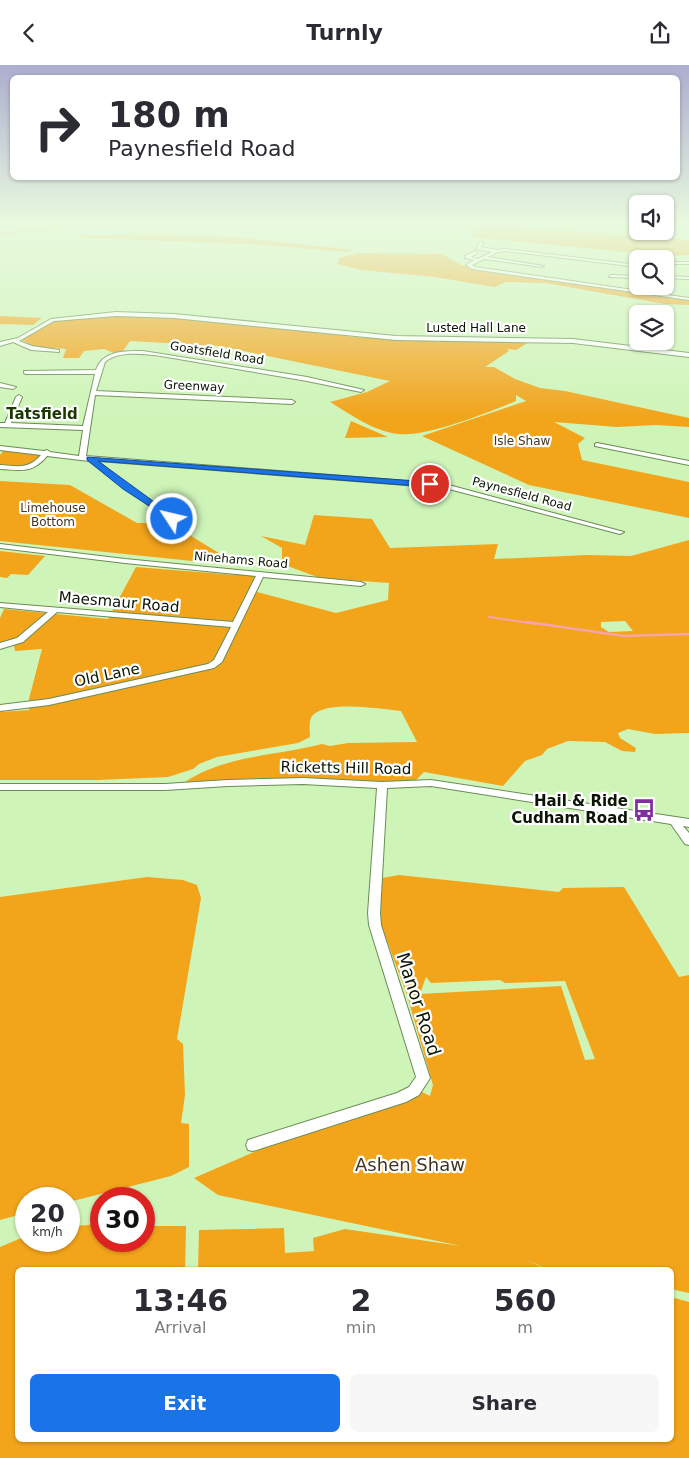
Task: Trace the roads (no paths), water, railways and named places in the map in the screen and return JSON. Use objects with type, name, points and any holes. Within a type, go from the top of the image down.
[{"type":"street","points":[[599,287],[689,299]]},
{"type":"street","name":"Lusted Hall Lane","points":[[0,345],[14,341],[54,319],[116,314],[174,316],[396,338],[573,341],[689,355]]},
{"type":"street","points":[[14,341],[31,348],[57,351]]},
{"type":"street","name":"Goatsfield Road","points":[[97,372],[102,362],[108,357],[144,353],[308,379],[361,390]]},
{"type":"street","points":[[26,372],[97,372],[95,393],[85,428],[86,458],[172,519]]},
{"type":"street","points":[[0,385],[13,387]]},
{"type":"street","name":"Greenway","points":[[95,393],[292,402]]},
{"type":"street","points":[[19,397],[4,425],[85,428]]},
{"type":"street","points":[[597,445],[689,463]]},
{"type":"street","name":"Paynesfield Road","points":[[1,449],[47,452],[86,458],[445,486],[620,532]]},
{"type":"street","points":[[0,467],[35,467],[47,452]]},
{"type":"street","name":"Ninehams Road","points":[[0,546],[125,561],[361,584]]},
{"type":"street","points":[[236,625],[261,573]]},
{"type":"street","name":"Maesmaur Road","points":[[0,605],[236,625]]},
{"type":"street","points":[[0,646],[20,640],[54,611]]},
{"type":"street","name":"Old Lane","points":[[0,708],[49,702],[212,666],[218,662],[236,625]]},
{"type":"street","name":"Ricketts Hill Road","points":[[0,787],[165,787],[302,781],[382,785],[431,783],[689,823]]},
{"type":"street","name":"Manor Road","points":[[252,1145],[401,1098],[414,1091],[423,1077],[375,925],[374,913],[382,785]]},
{"type":"street","points":[[675,822],[689,841]]},
{"type":"waterway","points":[[489,617],[536,624]]},
{"type":"waterway","points":[[527,622],[624,636],[689,634]]},
{"type":"place","name":"Hail & Ride Cudham Road","points":[[644,810]]},
{"type":"district","name":"Tatsfield","points":[[42,414]]},
{"type":"park label","name":"Isle Shaw","points":[[522,441]]},
{"type":"park label","name":"Limehouse Bottom","points":[[53,515]]},
{"type":"park label","name":"Ashen Shaw","points":[[410,1164]]}]
